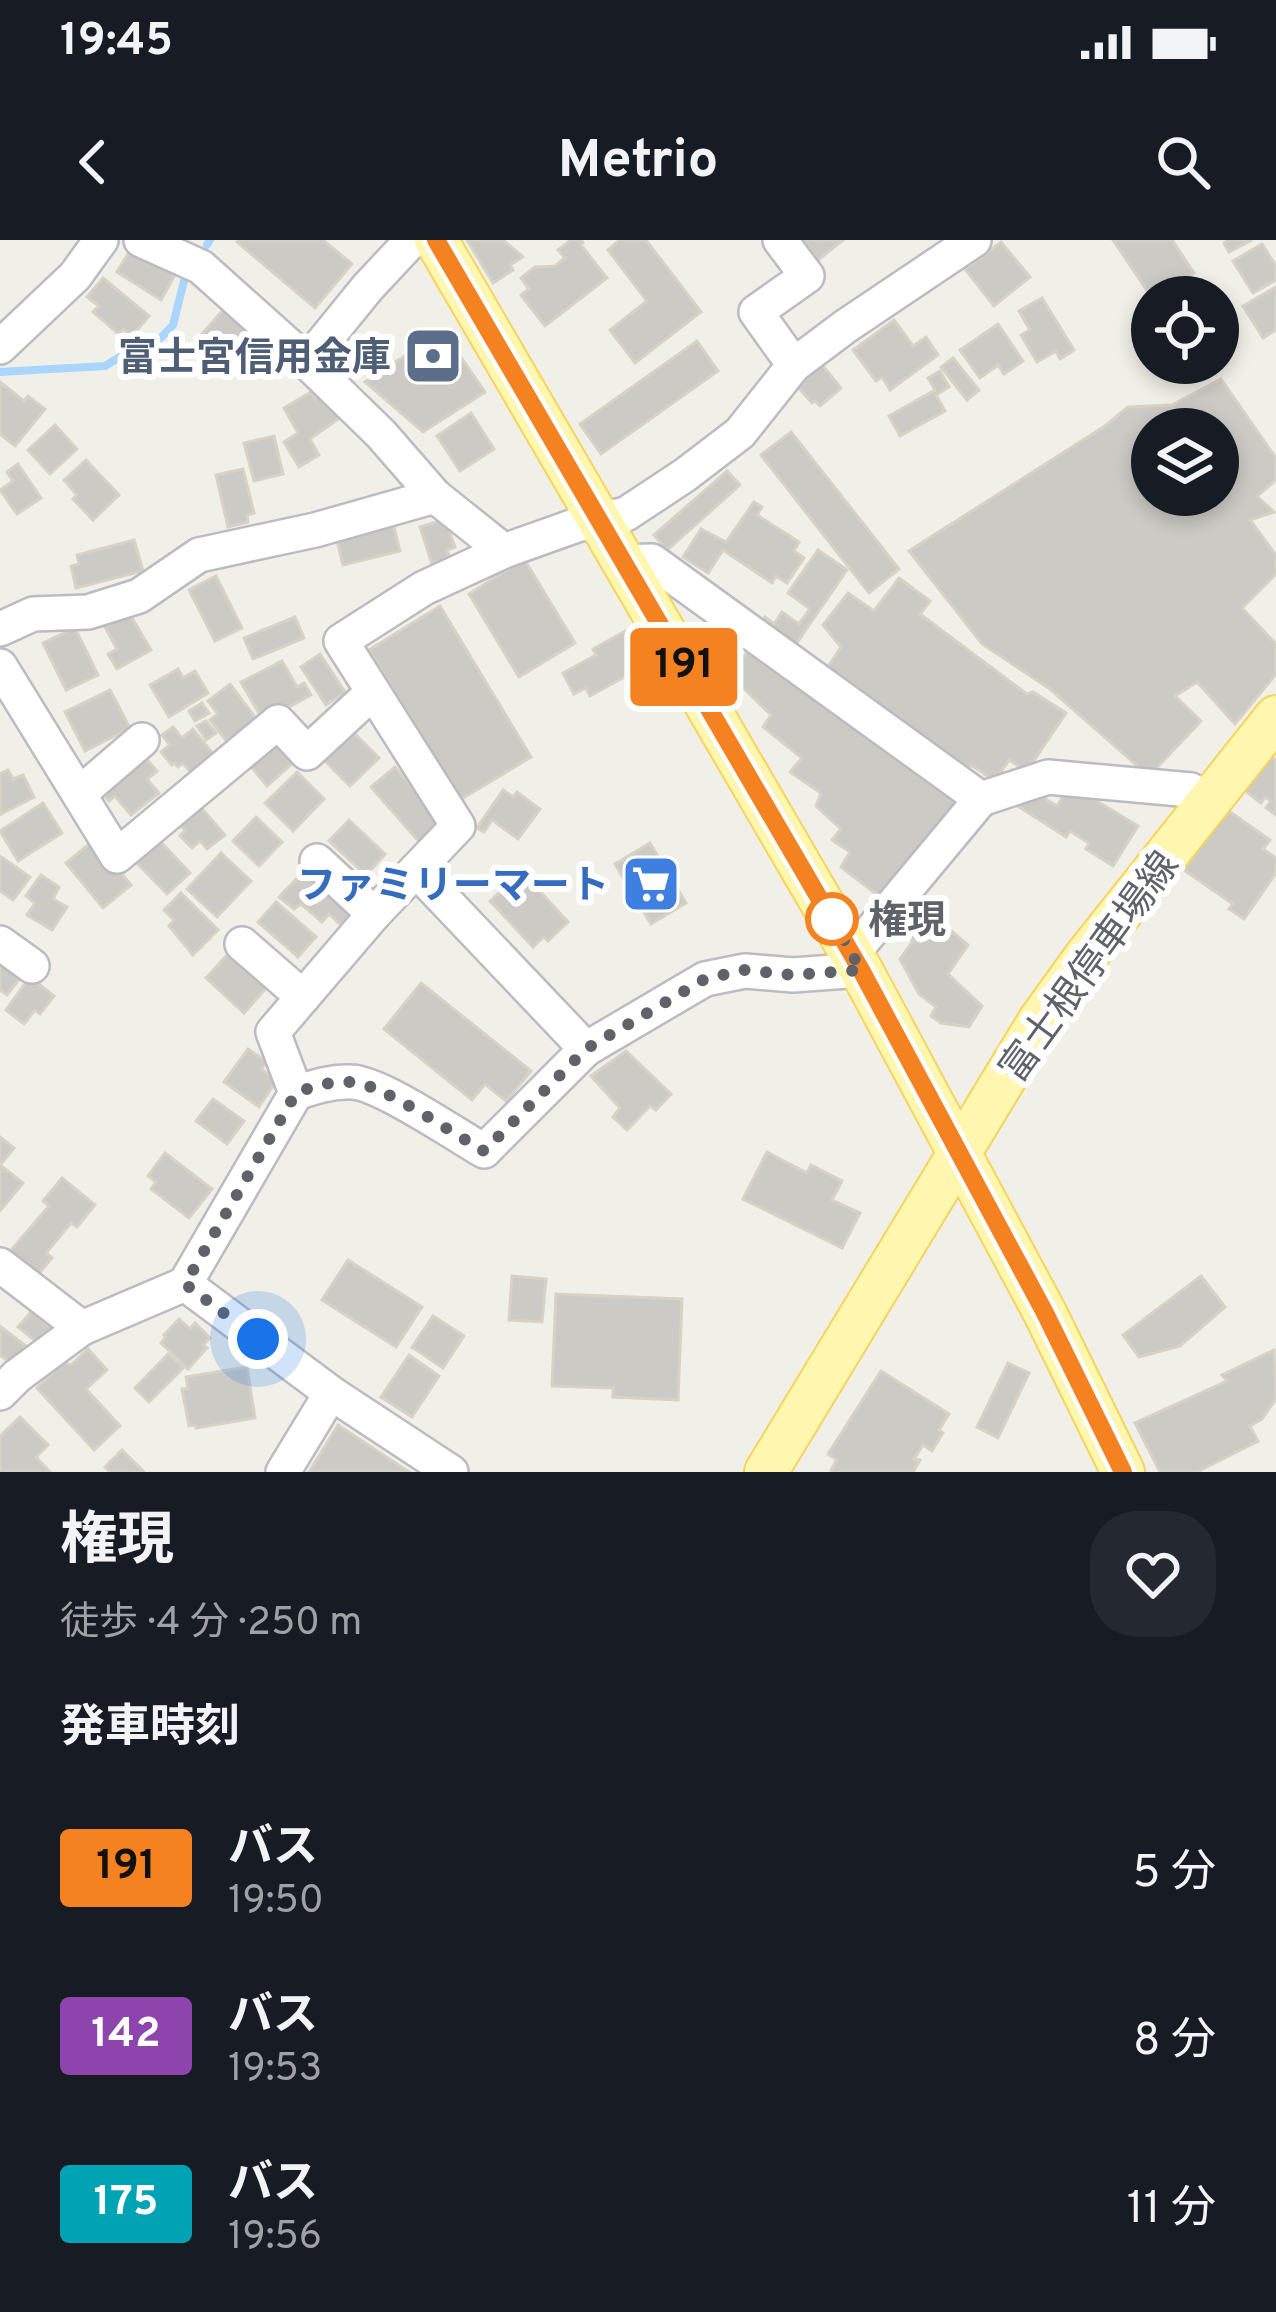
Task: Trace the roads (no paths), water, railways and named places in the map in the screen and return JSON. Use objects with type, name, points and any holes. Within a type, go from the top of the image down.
[{"type":"main road","points":[[436,240],[857,962],[1045,1313],[1123,1472]]},
{"type":"main road","name":"富士根停車場線","points":[[766,1472],[1040,1020],[1276,717]]},
{"type":"street","points":[[0,347],[75,276],[100,240]]},
{"type":"street","points":[[141,240],[201,267],[381,434],[435,496],[503,551]]},
{"type":"street","points":[[307,362],[412,240]]},
{"type":"street","points":[[780,240],[807,276],[756,312],[794,365]]},
{"type":"street","points":[[296,1093],[273,1032],[374,914],[458,826],[341,641],[424,588],[503,551],[626,514],[740,433],[794,365],[974,240]]},
{"type":"street","points":[[0,628],[34,614],[88,612],[139,596],[199,555],[315,530],[435,496]]},
{"type":"street","points":[[623,562],[652,560],[981,800]]},
{"type":"street","points":[[0,665],[117,856],[278,722],[307,753],[373,692]]},
{"type":"street","points":[[80,794],[142,740]]},
{"type":"street","points":[[0,1393],[82,1328],[185,1284],[296,1093],[321,1084],[356,1081],[392,1096],[484,1151],[586,1049],[705,979],[745,970],[793,975],[857,962],[981,800],[1048,777],[1191,790],[1210,802]]},
{"type":"street","points":[[317,861],[374,914]]},
{"type":"street","points":[[416,871],[586,1049]]},
{"type":"street","points":[[0,943],[32,966]]},
{"type":"street","points":[[242,944],[303,997]]},
{"type":"street","points":[[0,1265],[82,1328]]},
{"type":"street","points":[[185,1284],[331,1393],[451,1472]]},
{"type":"street","points":[[283,1472],[331,1393]]},
{"type":"waterway","points":[[207,245],[210,240]]},
{"type":"waterway","points":[[0,372],[105,366],[138,346],[157,342],[173,325],[184,281]]},
{"type":"place","name":"富士宮信用金庫","points":[[433,356]]},
{"type":"place","name":"ファミリーマート","points":[[651,884]]},
{"type":"place","name":"権現","points":[[832,919]]}]
